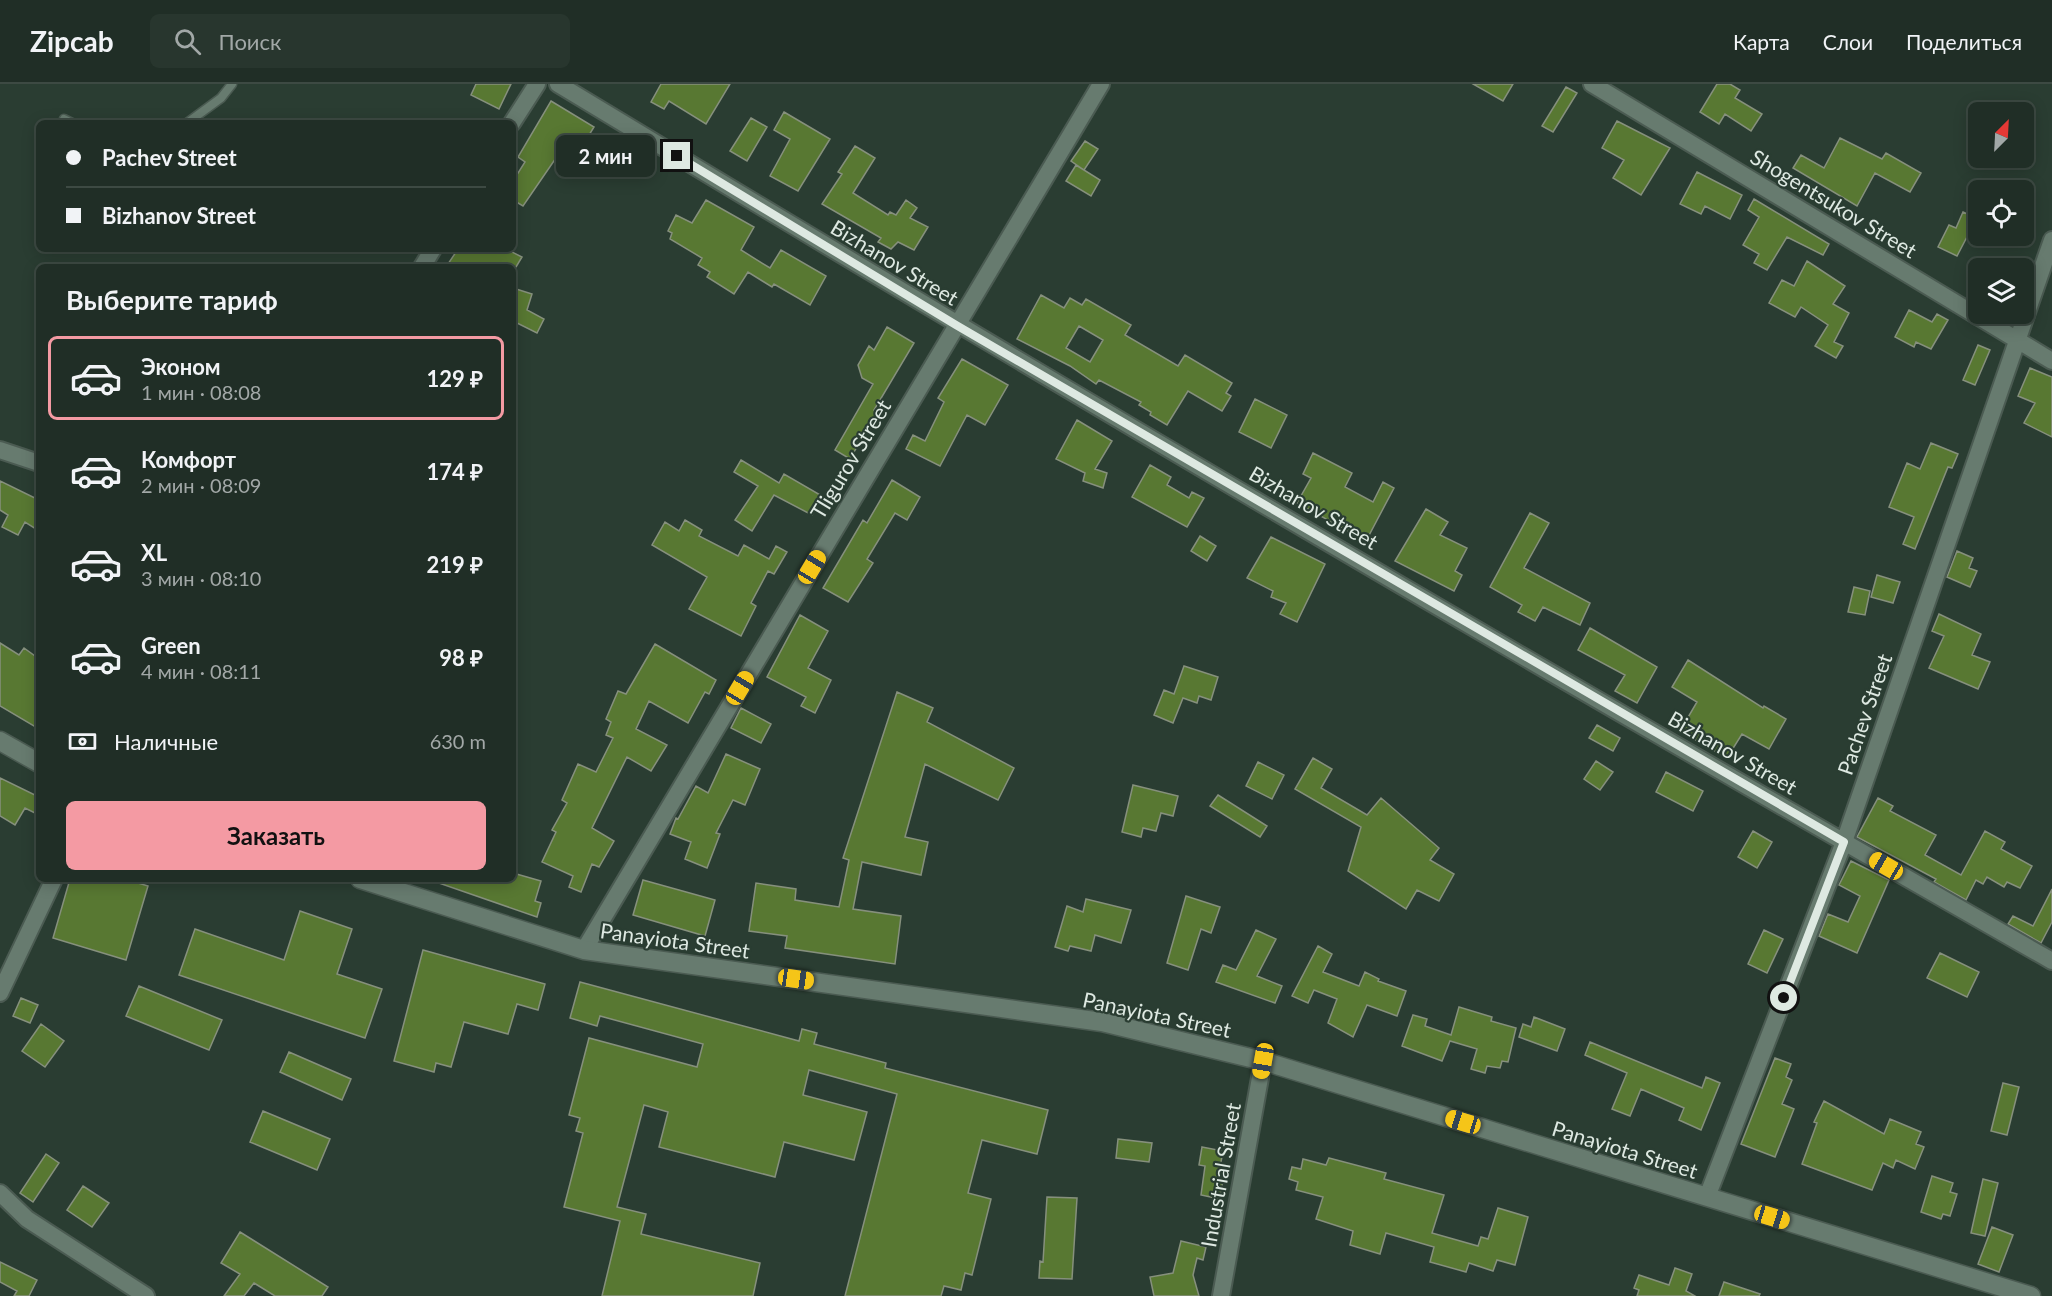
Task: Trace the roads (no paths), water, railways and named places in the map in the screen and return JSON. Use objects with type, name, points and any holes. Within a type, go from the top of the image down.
[{"type":"street","points":[[514,120],[537,84]]},
{"type":"street","name":"Bizhanov Street","points":[[558,84],[956,325],[2052,961]]},
{"type":"street","name":"Tligurov Street","points":[[584,950],[1101,84]]},
{"type":"street","name":"Shogentsukov Street","points":[[1592,84],[2052,361]]},
{"type":"street","name":"Pachev Street","points":[[1707,1197],[1844,842],[2052,240]]},
{"type":"street","points":[[0,450],[36,462]]},
{"type":"street","points":[[0,741],[36,762]]},
{"type":"street","points":[[0,993],[53,882]]},
{"type":"street","name":"Panayiota Street","points":[[369,882],[584,950],[1102,1022],[1263,1061],[2031,1296]]},
{"type":"street","name":"Industrial Street","points":[[1221,1296],[1263,1061]]},
{"type":"street","points":[[0,1193],[27,1219],[146,1296]]},
{"type":"lane","points":[[192,120],[221,98],[232,84]]}]
